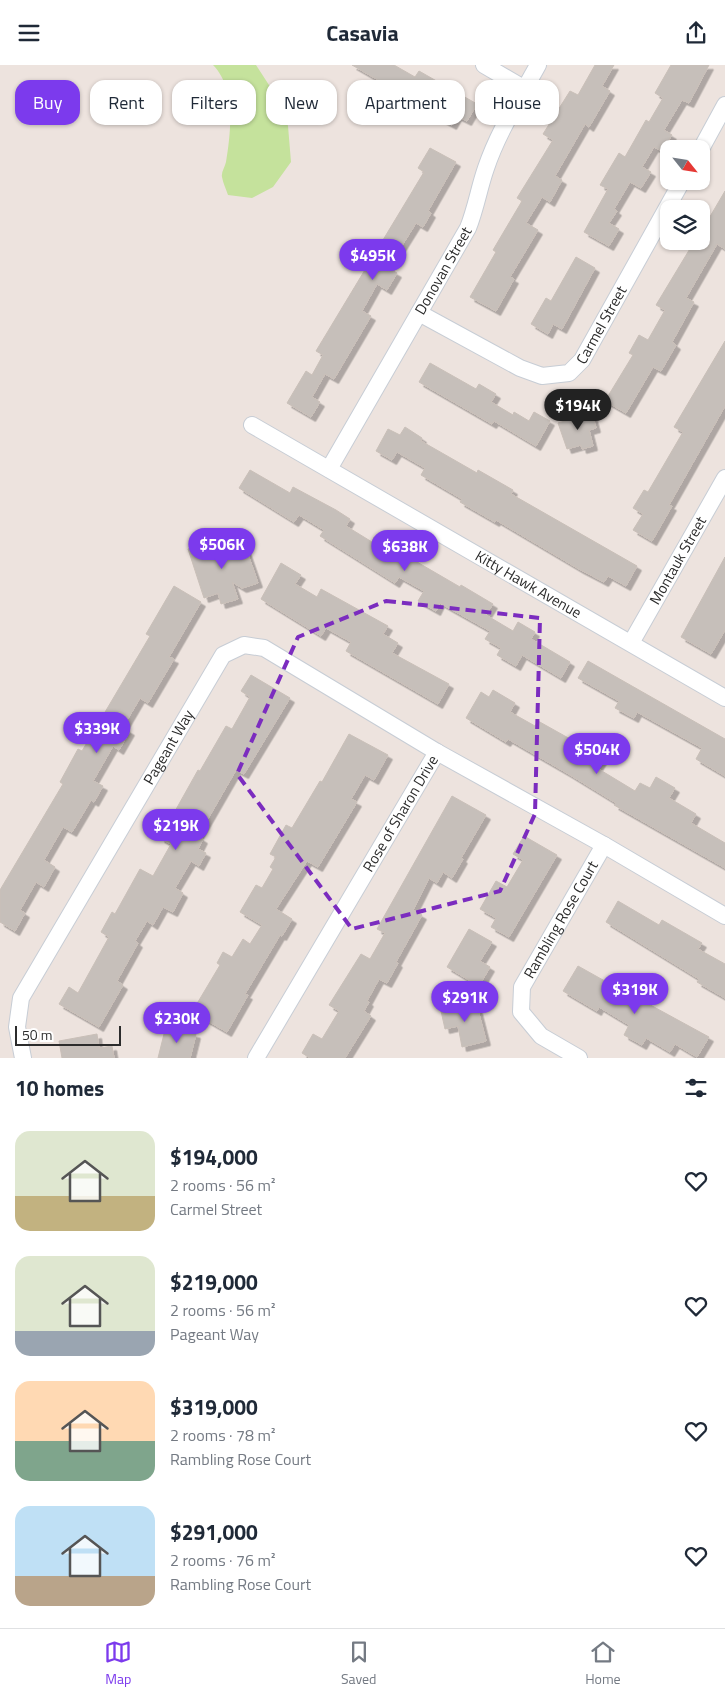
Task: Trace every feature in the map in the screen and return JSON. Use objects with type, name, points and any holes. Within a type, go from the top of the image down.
[{"type":"street","points":[[484,65],[510,80]]},
{"type":"street","name":"Donovan Street","points":[[530,80],[538,65]]},
{"type":"street","points":[[705,140],[725,105]]},
{"type":"street","name":"Donovan Street","points":[[329,469],[468,227],[476,209],[486,169],[507,125]]},
{"type":"street","name":"Carmel Street","points":[[419,313],[520,368],[542,377],[569,373],[582,360],[677,190]]},
{"type":"street","name":"Kitty Hawk Avenue","points":[[252,425],[725,698]]},
{"type":"street","name":"Montauk Street","points":[[631,643],[725,478]]},
{"type":"street","name":"Pageant Way","points":[[23,1058],[17,1027],[21,998],[223,655],[244,645],[264,648],[437,752]]},
{"type":"street","name":"Rose of Sharon Drive","points":[[256,1058],[437,752],[604,845],[725,916]]},
{"type":"street","name":"Rambling Rose Court","points":[[579,1058],[541,1036],[521,1011],[522,987],[604,845]]},
{"type":"highlighted area","points":[[386,601],[540,618],[535,814],[500,891],[352,929],[237,774],[298,637]]},
{"type":"green space","points":[[213,65],[256,65],[266,80],[266,125],[288,126],[291,162],[273,187],[252,198],[228,195],[222,173],[226,162],[230,125],[256,125],[256,80],[222,80]]},
{"type":"building","points":[[352,65],[394,65],[415,77],[419,71],[435,80],[378,80]]},
{"type":"building","points":[[595,65],[614,65],[602,86],[610,91],[589,127],[585,124],[555,176],[562,180],[550,202],[542,197],[526,223],[538,230],[510,277],[514,279],[496,311],[470,297],[496,252],[493,250],[522,201],[517,198],[553,140],[543,134],[549,125],[559,125],[559,109],[570,91],[578,95]]},
{"type":"building","points":[[671,65],[709,65],[689,103],[682,100],[664,130],[672,135],[669,140],[660,140],[660,150],[654,147],[642,167],[651,172],[641,188],[630,182],[614,209],[617,211],[609,223],[619,229],[609,246],[584,232],[608,189],[600,185],[619,153],[625,157],[646,120],[649,122],[663,98],[655,93]]},
{"type":"building","points":[[465,97],[475,103],[475,107],[467,121],[465,120]]},
{"type":"building","points":[[430,148],[456,162],[428,211],[431,213],[423,227],[416,223],[388,268],[397,273],[387,290],[377,284],[362,311],[371,316],[334,379],[325,374],[312,397],[320,402],[311,417],[287,403],[306,371],[312,375],[323,355],[316,351],[424,172],[418,168]]},
{"type":"building","points":[[725,191],[725,249],[717,244],[686,298],[694,302],[672,342],[676,345],[661,371],[653,367],[626,413],[605,401],[633,355],[629,353],[639,335],[648,340],[665,310],[656,305],[689,250],[710,250],[710,217]]},
{"type":"building","points":[[576,257],[595,268],[562,329],[553,324],[548,334],[531,324],[546,298],[551,301]]},
{"type":"building","points":[[725,341],[725,406],[669,505],[672,506],[652,541],[633,530],[643,514],[633,508],[644,490],[648,492],[683,432],[674,427]]},
{"type":"building","points":[[430,363],[476,389],[479,384],[496,394],[491,402],[513,415],[514,412],[529,421],[534,412],[550,421],[536,446],[494,421],[492,424],[419,382]]},
{"type":"building","points":[[592,413],[596,428],[589,430],[593,446],[582,449],[581,445],[567,449],[558,423]]},
{"type":"building","points":[[405,427],[422,438],[421,441],[477,473],[478,470],[513,490],[511,494],[637,566],[626,586],[608,576],[604,582],[496,520],[495,522],[460,502],[462,499],[421,475],[425,468],[397,452],[392,460],[376,451],[388,429],[400,435]]},
{"type":"building","points":[[250,470],[290,493],[293,487],[336,510],[350,519],[346,526],[372,542],[374,537],[493,604],[486,615],[513,631],[518,622],[535,632],[531,639],[570,662],[561,678],[522,655],[516,666],[497,655],[501,648],[485,639],[490,631],[440,603],[436,611],[418,601],[424,591],[399,577],[395,583],[320,536],[324,530],[299,515],[294,522],[239,488]]},
{"type":"building","points":[[216,539],[221,554],[245,546],[258,583],[242,588],[232,582],[238,599],[221,604],[218,593],[204,598],[188,549]]},
{"type":"building","points":[[725,557],[725,630],[711,654],[681,637]]},
{"type":"building","points":[[281,563],[301,575],[295,584],[317,597],[321,589],[388,626],[383,634],[398,643],[392,653],[449,684],[438,704],[346,651],[351,642],[326,628],[321,636],[261,599]]},
{"type":"building","points":[[174,586],[201,602],[169,657],[174,659],[148,703],[140,698],[123,727],[130,731],[119,750],[113,746],[93,781],[103,786],[94,802],[91,800],[72,832],[63,827],[44,860],[55,867],[44,887],[36,882],[20,910],[25,913],[15,931],[0,922],[0,890],[63,784],[60,782],[78,749],[82,751],[150,636],[146,634]]},
{"type":"building","points":[[588,661],[725,739],[725,776],[696,759],[702,748],[637,712],[634,718],[615,708],[619,701],[578,678]]},
{"type":"building","points":[[251,675],[290,698],[244,774],[236,770],[198,836],[203,839],[198,849],[206,853],[199,866],[191,861],[175,888],[183,893],[173,912],[163,907],[153,925],[147,921],[135,941],[138,943],[117,981],[123,985],[99,1027],[59,1004],[69,987],[78,993],[109,937],[101,932],[112,912],[115,914],[140,869],[153,876],[171,844],[160,838],[198,770],[200,771],[226,726],[232,729],[250,697],[241,691]]},
{"type":"building","points":[[493,690],[515,703],[510,712],[535,726],[538,721],[572,740],[571,742],[602,760],[597,768],[635,791],[640,783],[650,788],[656,777],[675,788],[669,798],[696,814],[691,823],[725,843],[725,868],[614,805],[616,803],[567,773],[508,739],[506,742],[466,718],[481,692],[489,697]]},
{"type":"building","points":[[349,734],[388,755],[374,780],[365,775],[351,799],[357,802],[318,867],[307,861],[276,909],[292,919],[282,936],[280,935],[245,994],[248,995],[227,1032],[192,1012],[220,965],[217,963],[223,952],[232,957],[243,939],[250,944],[262,925],[240,912],[256,885],[262,888],[273,869],[270,867],[276,857],[270,854],[286,825],[292,828],[320,781],[322,782]]},
{"type":"building","points":[[452,796],[486,815],[461,858],[463,859],[452,878],[443,872],[437,883],[429,878],[413,910],[422,915],[396,962],[398,963],[387,983],[379,979],[367,1001],[369,1002],[364,1011],[371,1016],[345,1058],[310,1058],[302,1053],[313,1034],[322,1039],[339,1011],[329,1005],[361,954],[370,959],[385,933],[377,929]]},
{"type":"building","points":[[524,836],[557,855],[509,937],[491,927],[496,918],[480,909],[496,881],[507,887],[523,860],[513,854]]},
{"type":"building","points":[[618,901],[659,925],[662,920],[702,943],[698,949],[725,964],[725,998],[697,982],[699,979],[606,922]]},
{"type":"building","points":[[469,929],[492,942],[480,961],[490,967],[479,986],[447,967]]},
{"type":"building","points":[[578,966],[612,985],[609,990],[629,1001],[632,995],[709,1037],[697,1057],[675,1044],[670,1052],[646,1038],[642,1045],[624,1035],[629,1025],[599,1007],[597,1011],[563,991]]},
{"type":"building","points":[[476,1002],[486,1041],[462,1047],[458,1026],[445,1029],[441,1011]]},
{"type":"building","points":[[166,1026],[196,1034],[190,1058],[158,1058]]},
{"type":"building","points":[[97,1034],[99,1048],[112,1046],[114,1058],[62,1058],[59,1041]]}]
